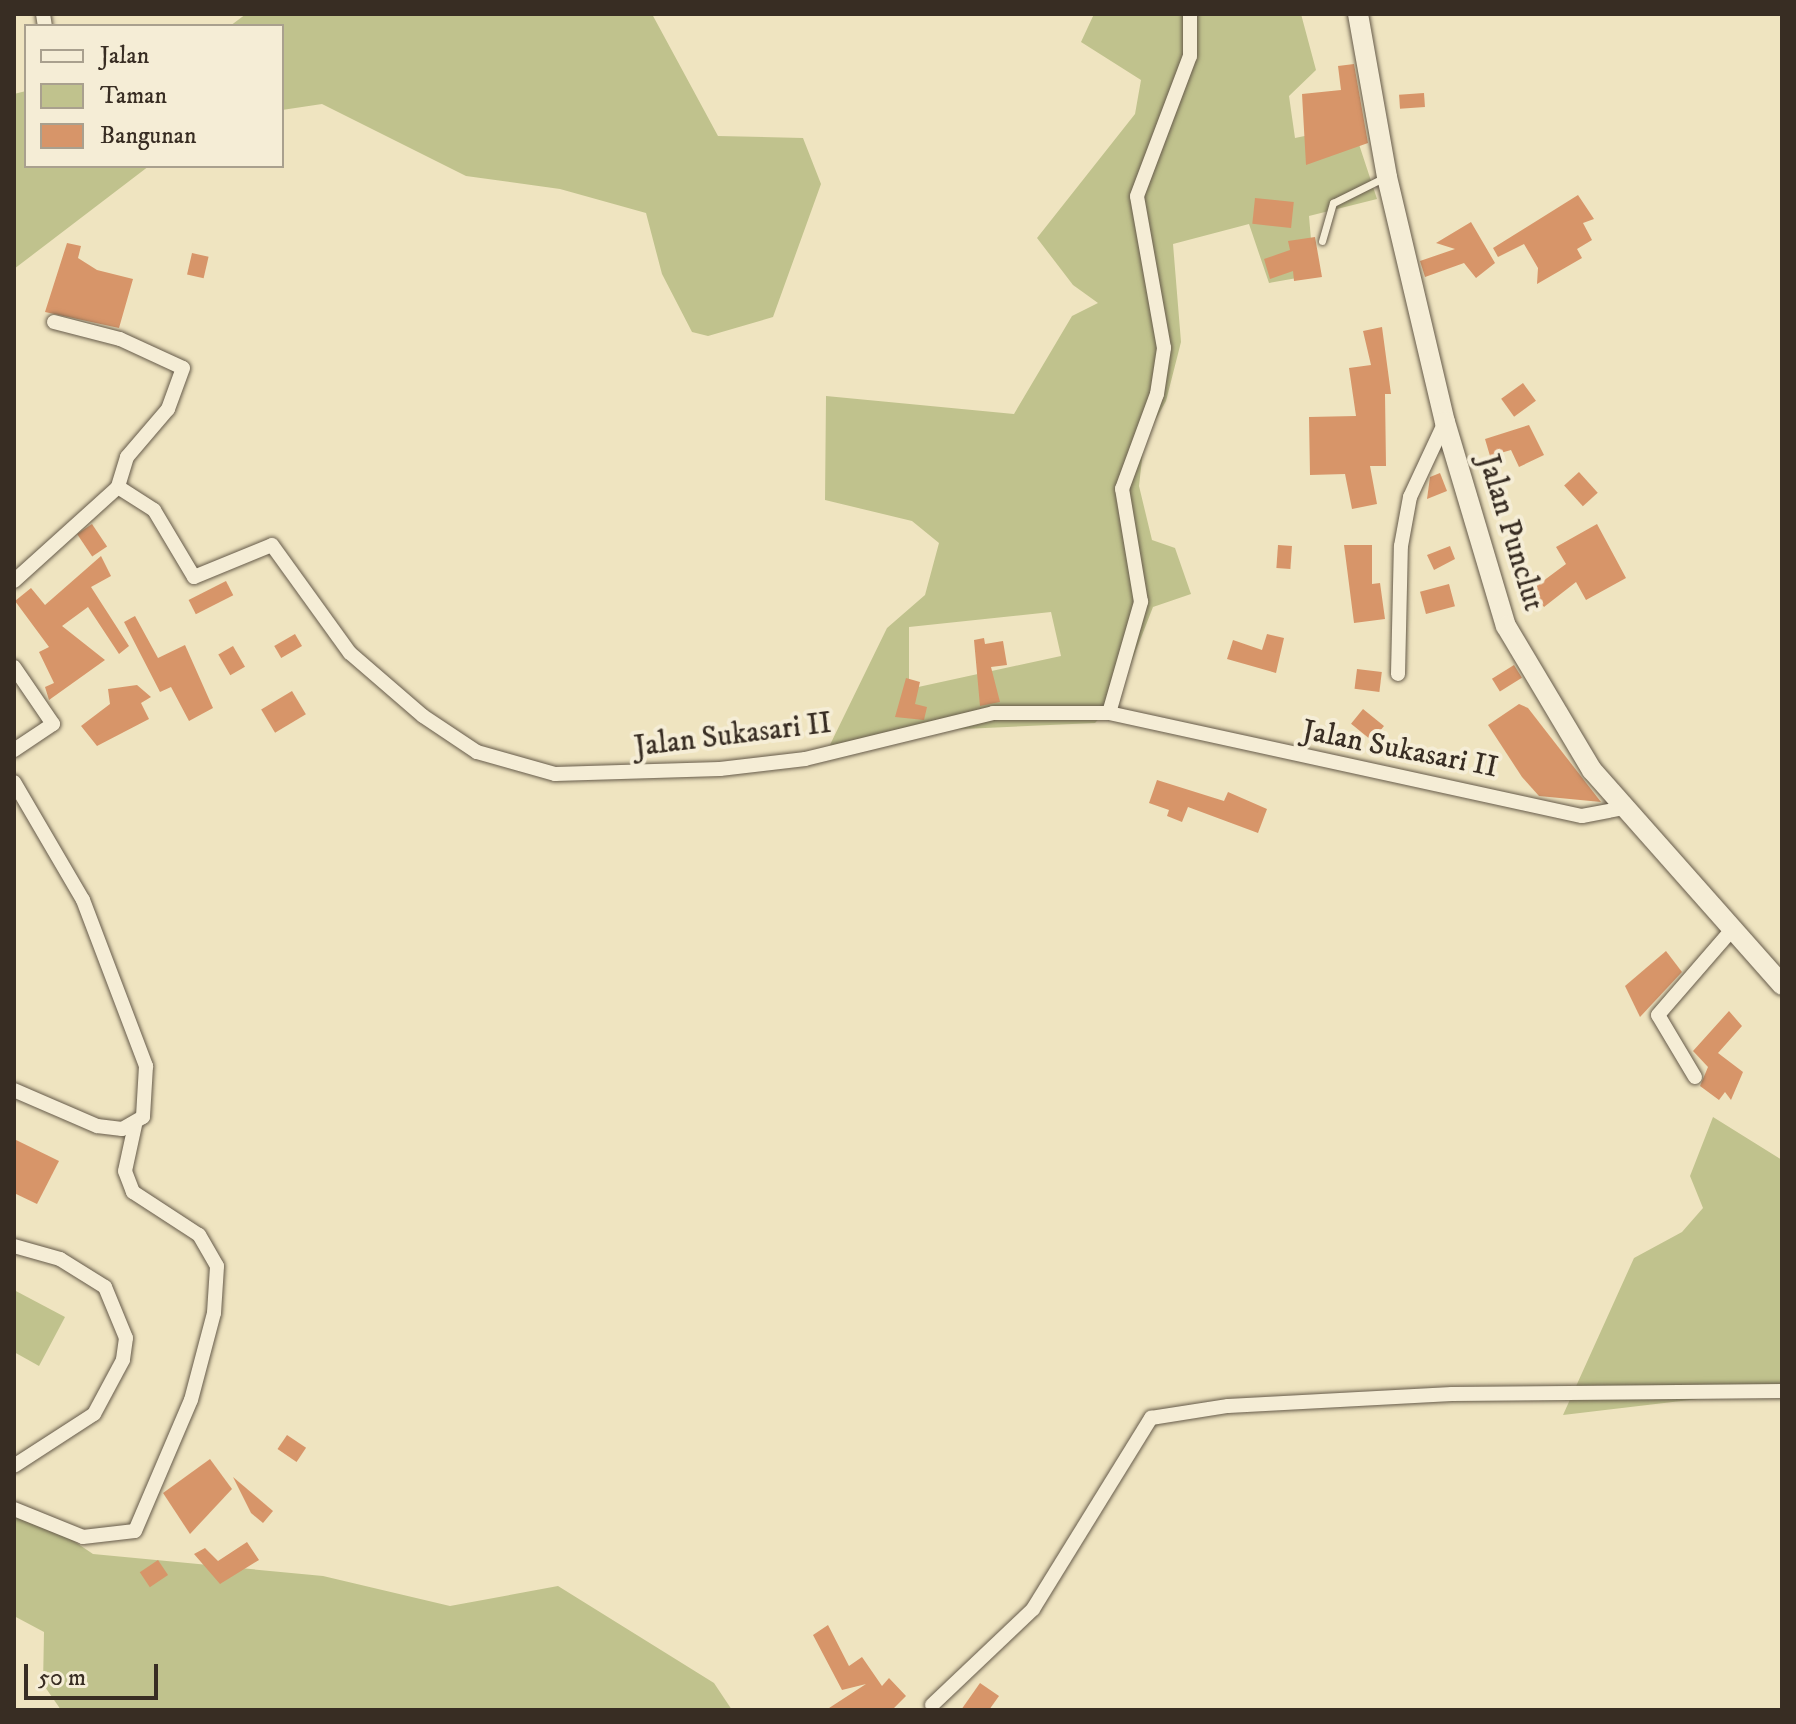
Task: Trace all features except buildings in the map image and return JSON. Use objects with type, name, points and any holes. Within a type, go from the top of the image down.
[{"type":"main road","name":"Jalan Punclut","points":[[1358,14],[1387,177],[1445,422],[1506,626],[1564,734],[1730,932],[1782,985]]},
{"type":"street","points":[[1109,713],[1141,602],[1122,489],[1157,394],[1164,348],[1137,196],[1190,56],[1190,14]]},
{"type":"street","points":[[14,581],[118,487],[127,457],[168,409],[183,368],[120,339],[54,322]]},
{"type":"street","points":[[1398,674],[1407,510],[1445,422]]},
{"type":"street","name":"Jalan Sukasari II","points":[[118,487],[154,510],[194,577],[272,545],[373,675],[477,752],[543,771],[720,769],[805,759],[993,713],[1109,713],[1582,816],[1624,808]]},
{"type":"street","points":[[14,667],[53,724],[14,750]]},
{"type":"street","points":[[14,782],[83,900],[140,1041],[145,1099],[135,1125],[125,1171],[133,1192],[199,1235],[217,1266],[214,1313],[191,1400],[135,1531],[83,1537],[14,1509]]},
{"type":"street","points":[[1695,1077],[1658,1015],[1730,932]]},
{"type":"street","points":[[14,1090],[97,1126],[135,1125]]},
{"type":"street","points":[[14,1246],[60,1259],[105,1287],[126,1338],[123,1360],[94,1414],[14,1466]]},
{"type":"street","points":[[932,1705],[1033,1609],[1151,1418],[1437,1394],[1782,1391]]},
{"type":"lane","points":[[1322,241],[1333,203],[1387,177]]},
{"type":"green space","points":[[246,14],[652,14],[718,136],[803,138],[821,184],[773,317],[708,336],[692,332],[662,274],[646,213],[560,189],[466,176],[322,104],[284,110],[284,24],[233,24]]},
{"type":"green space","points":[[1094,14],[1301,14],[1316,70],[1289,96],[1295,138],[1353,126],[1377,199],[1309,216],[1314,275],[1269,283],[1249,224],[1173,244],[1181,342],[1166,401],[1144,441],[1139,486],[1152,540],[1175,548],[1191,594],[1153,607],[1117,699],[1095,723],[919,731],[825,755],[887,628],[925,595],[939,543],[912,521],[825,500],[826,396],[1014,414],[1072,316],[1098,303],[1073,285],[1037,238],[1135,114],[1141,80],[1081,42]],"holes":[[[1051,612],[1061,656],[909,689],[909,627]]]},
{"type":"green space","points":[[24,92],[24,168],[146,168],[14,269],[14,94]]},
{"type":"green space","points":[[1713,1117],[1782,1160],[1782,1389],[1563,1415],[1634,1258],[1682,1232],[1703,1208],[1690,1176]]},
{"type":"green space","points":[[14,1290],[65,1317],[39,1366],[14,1352]]},
{"type":"green space","points":[[14,1501],[93,1554],[323,1576],[450,1606],[558,1586],[714,1683],[732,1710],[61,1710],[43,1684],[44,1632],[14,1616]]}]
